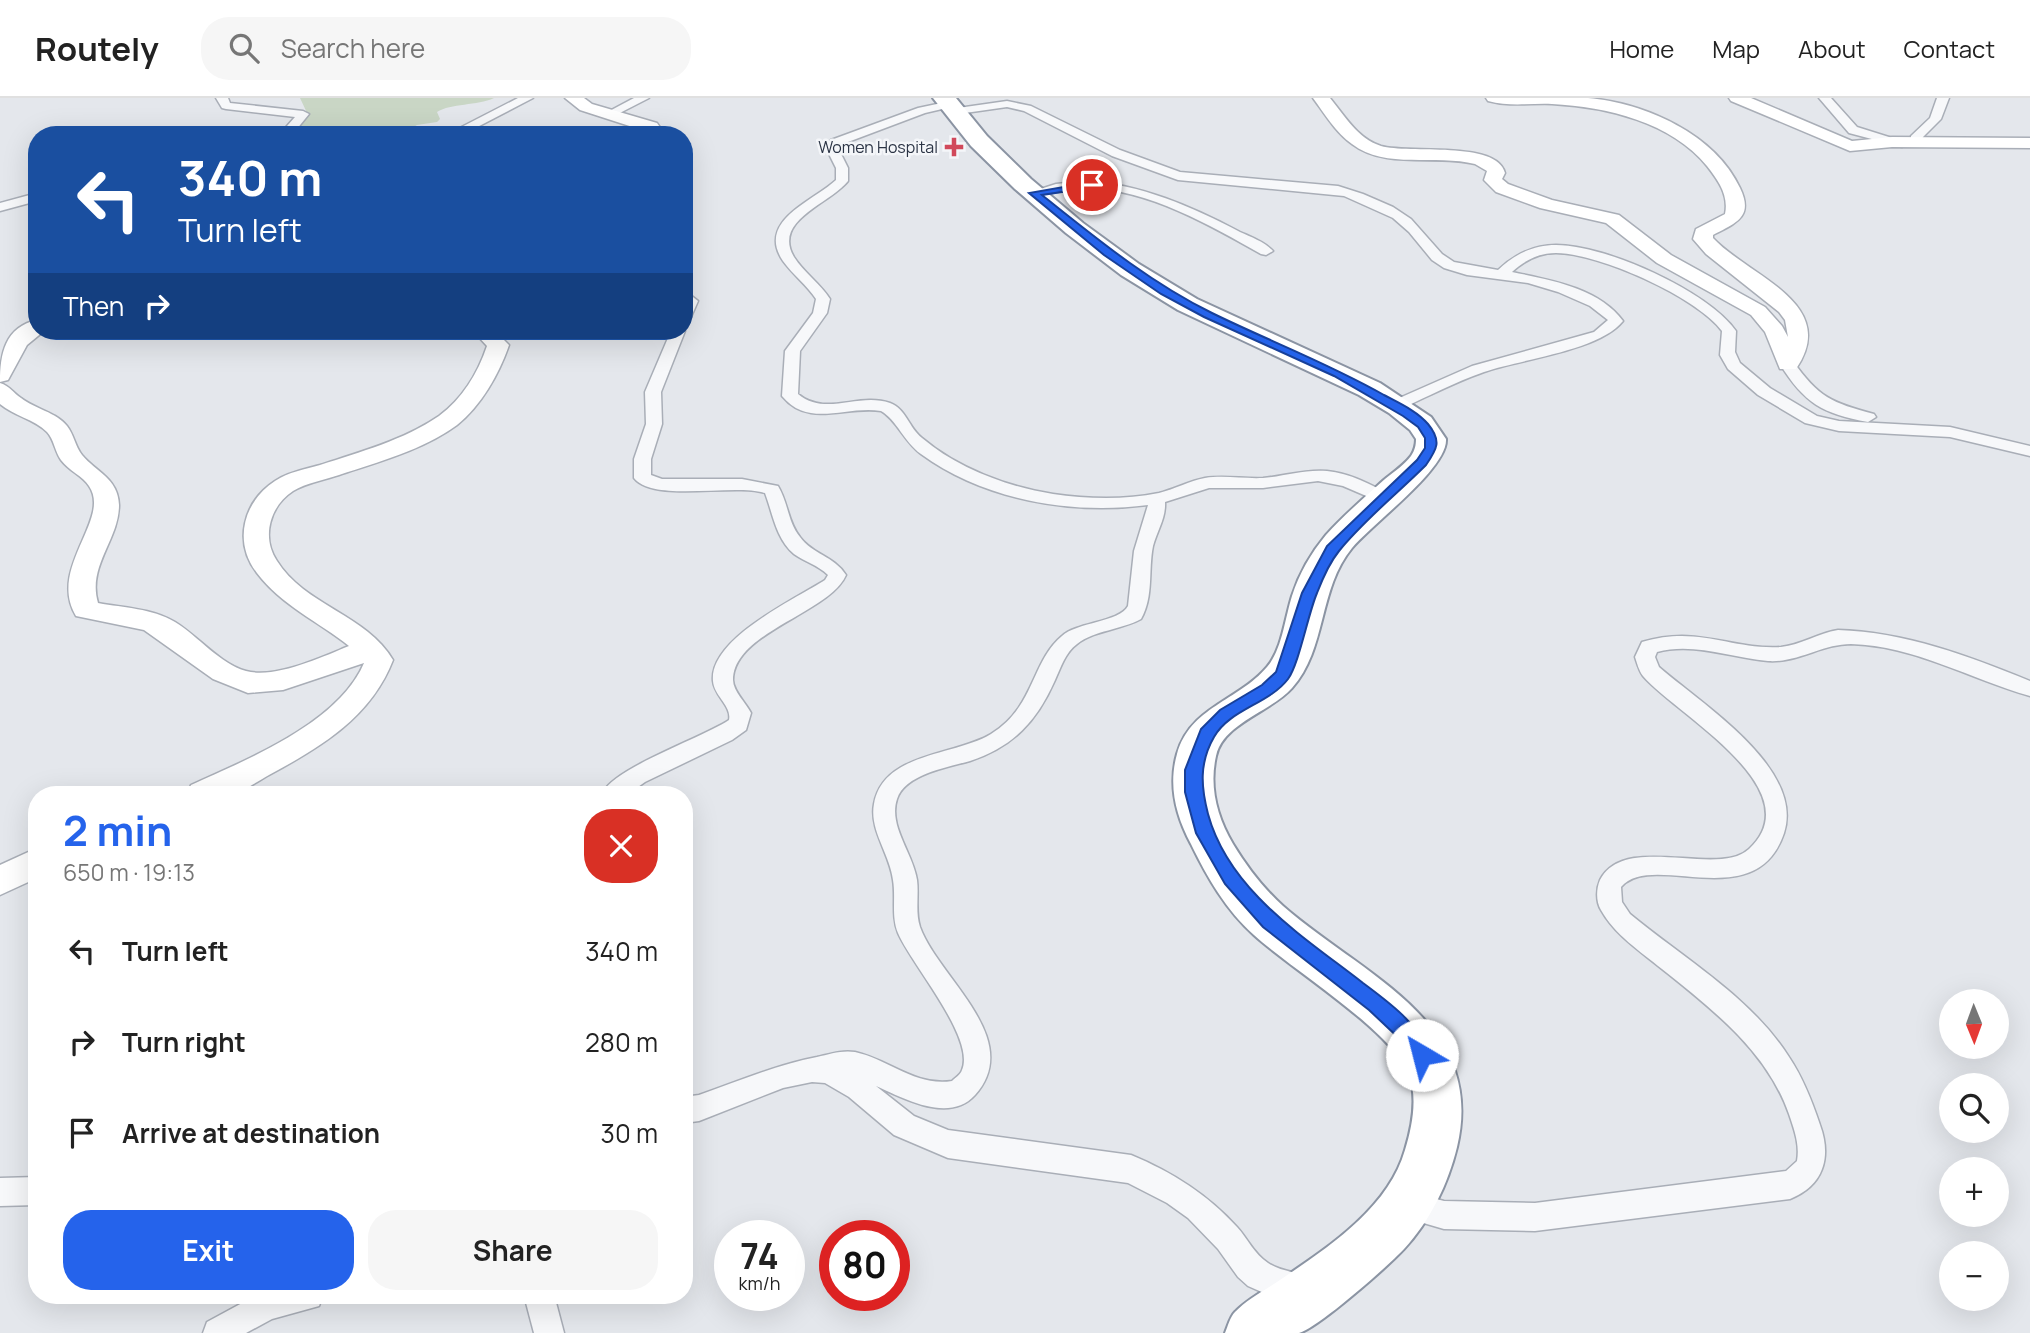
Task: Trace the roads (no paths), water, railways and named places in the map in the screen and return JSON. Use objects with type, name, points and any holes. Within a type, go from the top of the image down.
[{"type":"highway","points":[[950,104],[979,141],[1034,193],[1107,253],[1165,292],[1208,315],[1301,354],[1394,405],[1422,425],[1431,438],[1432,448],[1422,463],[1332,550],[1320,569],[1283,675],[1267,689],[1226,714],[1207,733],[1193,770],[1193,792],[1204,833],[1231,879],[1270,922],[1376,1004],[1411,1036],[1434,1074],[1439,1115],[1430,1160],[1406,1205],[1365,1250],[1253,1333]]},
{"type":"street","points":[[222,98],[226,106],[303,114],[293,126]]},
{"type":"street","points":[[470,126],[527,98]]},
{"type":"street","points":[[573,98],[586,107],[647,126]]},
{"type":"street","points":[[608,115],[643,98]]},
{"type":"street","points":[[1321,98],[1348,132],[1370,148],[1388,153],[1478,160],[1495,168],[1493,180],[1502,188],[1561,208],[1612,219],[1664,259],[1758,311],[1775,330],[1788,364],[1807,392],[1834,410],[1983,438],[2030,452]]},
{"type":"street","points":[[1494,98],[1520,101],[1552,99],[1618,110],[1670,129],[1708,156],[1729,182],[1735,207],[1730,219],[1708,228],[1703,233],[1703,239],[1722,258],[1781,302],[1794,317],[1800,332],[1796,350],[1788,364]]},
{"type":"street","points":[[1737,98],[1850,146],[2030,143]]},
{"type":"street","points":[[1825,98],[1853,130],[1908,143]]},
{"type":"street","points":[[1908,143],[1935,119],[1943,98]]},
{"type":"street","points":[[1385,499],[1342,480],[1311,475],[1263,483],[1211,483],[1156,499],[1074,502],[1022,493],[974,474],[923,448],[908,434],[900,417],[884,407],[809,409],[797,404],[790,396],[791,352],[801,335],[820,317],[823,299],[817,289],[788,260],[780,241],[782,233],[803,209],[842,181],[842,168],[832,148],[835,143],[922,110],[950,104],[1021,106],[1116,153],[1178,176],[1328,189],[1360,196],[1398,216],[1441,262],[1457,269],[1502,274],[1568,291],[1597,304],[1612,314],[1616,321],[1599,335],[1478,369],[1394,405]]},
{"type":"street","points":[[1034,193],[1092,185],[1123,191],[1206,219],[1266,251]]},
{"type":"street","points":[[0,207],[28,199]]},
{"type":"street","points":[[1502,274],[1517,259],[1541,250],[1595,254],[1670,287],[1713,312],[1729,331],[1727,350],[1734,365],[1791,410],[1807,418],[1830,425],[1929,430],[1983,438]]},
{"type":"street","points":[[0,375],[18,342],[28,334]]},
{"type":"street","points":[[219,786],[263,766],[336,718],[356,701],[377,671],[379,660],[372,649],[321,615],[265,565],[254,537],[257,519],[273,493],[287,484],[396,445],[452,417],[478,384],[496,352],[498,345],[493,340]]},
{"type":"street","points":[[624,786],[646,770],[724,734],[739,724],[741,713],[726,690],[723,678],[725,664],[736,650],[763,628],[833,584],[837,575],[832,566],[797,547],[789,536],[772,490],[763,485],[646,484],[641,470],[654,425],[651,402],[675,340]]},
{"type":"street","points":[[0,390],[11,402],[32,416],[54,425],[73,460],[99,481],[105,493],[106,508],[81,576],[80,596],[86,609],[104,616],[152,622],[176,635],[234,678],[252,684],[276,681],[372,649]]},
{"type":"street","points":[[693,1109],[765,1083],[814,1070],[855,1065],[913,1088],[949,1096],[962,1091],[970,1082],[979,1057],[976,1043],[940,977],[909,931],[903,869],[884,822],[886,796],[897,778],[972,753],[1011,732],[1035,703],[1054,661],[1072,637],[1115,625],[1134,614],[1140,595],[1142,557],[1157,515],[1156,499]]},
{"type":"street","points":[[1406,1205],[1444,1215],[1535,1217],[1790,1185],[1804,1177],[1811,1165],[1812,1144],[1801,1101],[1772,1052],[1730,1006],[1646,943],[1621,921],[1610,904],[1609,886],[1617,874],[1635,868],[1712,869],[1738,866],[1759,854],[1774,835],[1777,811],[1770,786],[1753,763],[1650,671],[1645,657],[1649,647],[1673,641],[1772,654],[1796,653],[1835,637],[1858,637],[1899,645],[2030,689]]},
{"type":"street","points":[[0,881],[28,867]]},
{"type":"street","points":[[814,1070],[833,1072],[849,1080],[899,1123],[919,1134],[948,1144],[1131,1169],[1177,1193],[1198,1208],[1228,1239],[1248,1267],[1259,1275],[1273,1282],[1312,1291]]},
{"type":"street","points":[[0,1192],[28,1191]]},
{"type":"street","points":[[218,1333],[246,1314],[269,1304]]},
{"type":"street","points":[[542,1304],[549,1333]]},
{"type":"place","name":"Women Hospital","points":[[954,147]]}]
